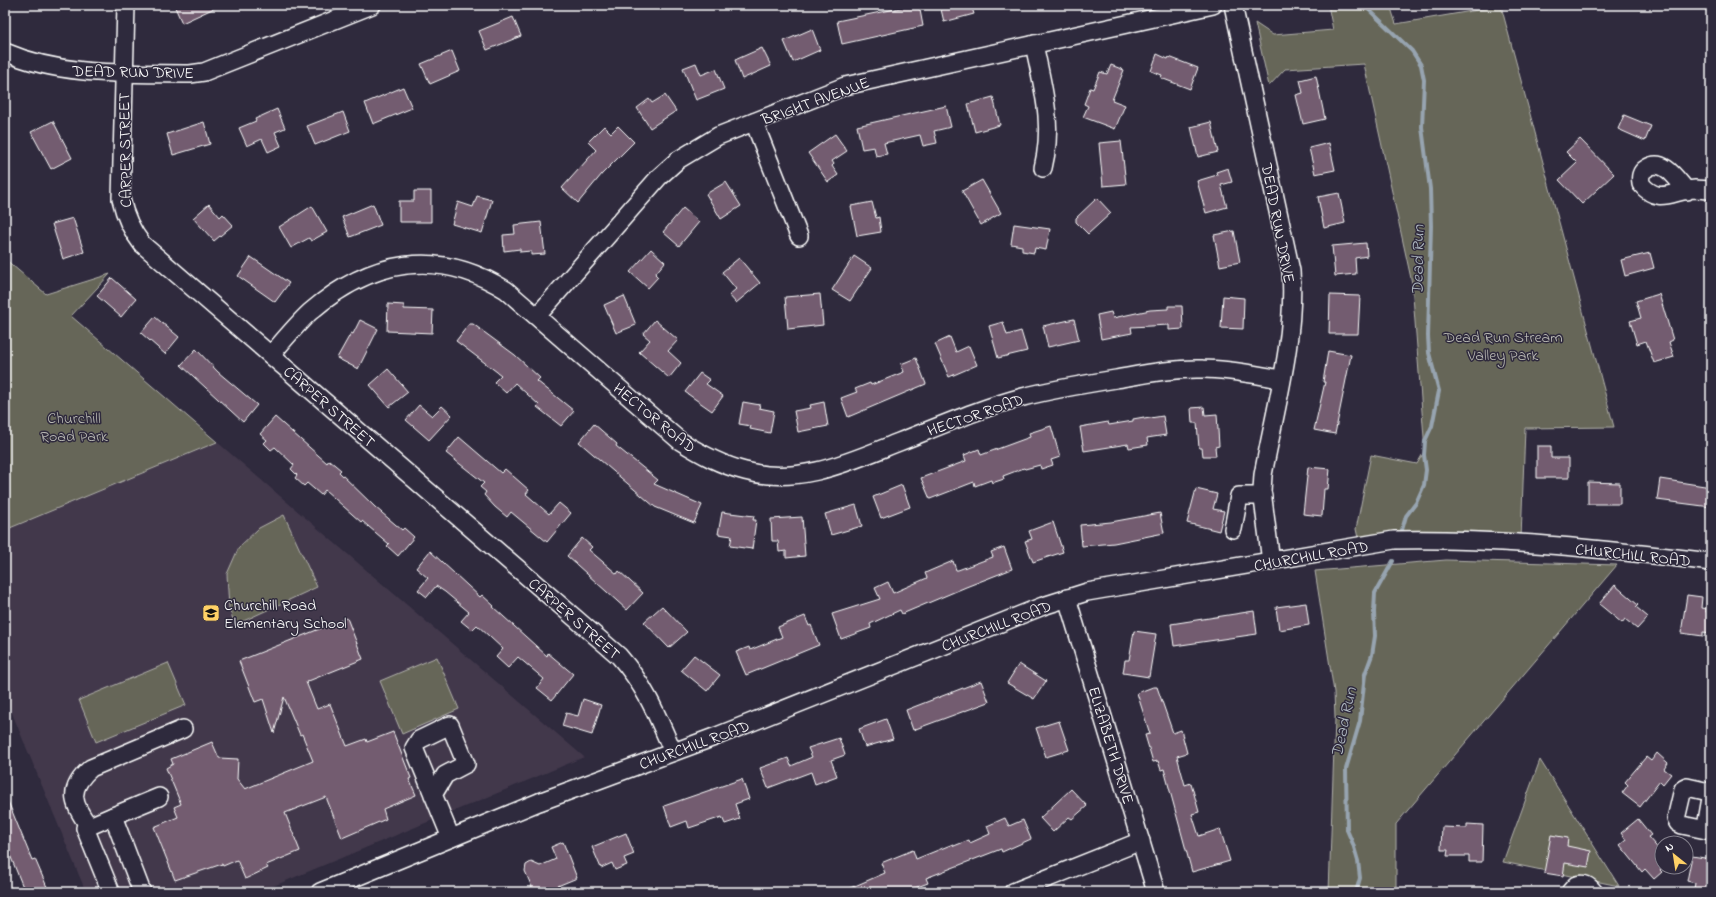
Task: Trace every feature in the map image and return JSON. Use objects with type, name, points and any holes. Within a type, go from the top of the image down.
[{"type":"street","name":"CARPER STREET","points":[[126,5],[123,73],[121,199],[125,216],[132,231],[142,244],[619,656],[636,675],[649,696],[673,752]]},
{"type":"street","name":"DEAD RUN DRIVE","points":[[5,52],[47,67],[74,71],[190,74],[204,72],[372,5]]},
{"type":"street","name":"BRIGHT AVENUE","points":[[537,316],[659,176],[678,160],[698,147],[754,122],[845,86],[1213,5]]},
{"type":"street","name":"DEAD RUN DRIVE","points":[[1233,5],[1291,271],[1293,297],[1291,323],[1263,475],[1263,496],[1271,562]]},
{"type":"street","points":[[1034,44],[1047,110],[1049,130],[1048,149],[1043,168]]},
{"type":"street","points":[[754,122],[799,236]]},
{"type":"street","points":[[1687,191],[1694,189],[1711,190]]},
{"type":"street","name":"HECTOR ROAD","points":[[270,355],[309,313],[331,296],[356,281],[381,271],[408,264],[424,263],[445,265],[469,270],[488,278],[506,290],[680,441],[703,455],[724,465],[746,472],[772,475],[798,475],[847,463],[979,410],[1064,387],[1182,370],[1204,369],[1281,379]]},
{"type":"street","points":[[1232,529],[1239,496],[1263,496]]},
{"type":"street","name":"CHURCHILL ROAD","points":[[320,892],[588,783],[673,752],[1067,598],[1088,592],[1394,540],[1538,545],[1636,552],[1711,562]]},
{"type":"street","name":"ELIZABETH DRIVE","points":[[1067,598],[1156,892]]},
{"type":"street","points":[[89,826],[77,810],[74,795],[82,776],[90,768],[183,728]]},
{"type":"street","points":[[1688,787],[1709,792],[1711,797],[1707,821],[1711,830],[1678,824],[1676,819],[1683,789],[1688,787]]},
{"type":"street","points":[[433,795],[451,838]]},
{"type":"street","points":[[111,892],[85,828],[159,797]]},
{"type":"street","points":[[113,816],[142,892]]},
{"type":"street","points":[[1013,892],[1141,841]]},
{"type":"street","points":[[1570,892],[1576,884],[1582,883],[1594,892]]},
{"type":"shaded area","name":"Churchill Road Elementary School","points":[[217,442],[584,757],[259,892],[86,892],[5,696],[5,530]]},
{"type":"green space","name":"Dead Run Stream Valley Park","points":[[1328,5],[1390,5],[1396,24],[1501,6],[1614,427],[1525,428],[1521,539],[1358,538],[1356,529],[1371,455],[1417,464],[1425,450],[1412,283],[1364,64],[1285,69],[1269,86],[1255,23],[1273,35],[1333,30]]},
{"type":"green space","name":"Churchill Road Park","points":[[5,259],[46,294],[110,274],[71,316],[217,442],[5,530]]},
{"type":"green space","points":[[284,515],[317,587],[235,625],[229,608],[227,574],[239,547],[259,528]]},
{"type":"green space","points":[[1446,560],[1617,565],[1396,824],[1396,892],[1329,892],[1335,718],[1334,692],[1315,571]]},
{"type":"green space","points":[[437,657],[459,709],[402,734],[380,681]]},
{"type":"green space","points":[[168,663],[186,705],[96,742],[79,700]]},
{"type":"green space","points":[[1540,760],[1619,886],[1503,862]]},
{"type":"building","points":[[174,5],[221,5],[182,23]]},
{"type":"building","points":[[919,5],[923,26],[842,44],[837,21]]},
{"type":"building","points":[[940,5],[971,5],[974,14],[944,22]]},
{"type":"building","points":[[513,17],[521,36],[487,50],[479,31]]},
{"type":"building","points":[[812,29],[820,50],[793,62],[784,41]]},
{"type":"building","points":[[762,48],[771,66],[742,79],[735,60]]},
{"type":"building","points":[[452,51],[460,71],[430,84],[421,64]]},
{"type":"building","points":[[1157,54],[1198,68],[1190,89],[1161,78],[1162,75],[1151,71]]},
{"type":"building","points":[[696,63],[701,75],[716,69],[724,89],[696,100],[683,68]]},
{"type":"building","points":[[1111,65],[1124,70],[1112,100],[1125,105],[1115,129],[1083,117],[1088,106],[1084,104],[1090,88],[1093,89],[1100,72],[1107,74]]},
{"type":"building","points":[[1316,76],[1325,119],[1303,124],[1296,95],[1303,93],[1300,80]]},
{"type":"building","points":[[403,87],[412,108],[373,124],[365,103]]},
{"type":"building","points":[[665,95],[676,111],[650,128],[637,108],[649,99],[652,103]]},
{"type":"building","points":[[993,97],[1000,125],[975,132],[968,104]]},
{"type":"building","points":[[946,106],[951,127],[934,131],[937,143],[923,146],[920,135],[884,143],[887,154],[876,156],[874,147],[862,149],[857,126]]},
{"type":"building","points":[[277,109],[285,128],[275,132],[281,146],[268,152],[262,139],[247,146],[239,128],[256,121],[255,119]]},
{"type":"building","points":[[343,112],[350,131],[315,145],[307,126]]},
{"type":"building","points":[[1624,115],[1651,126],[1645,141],[1618,129]]},
{"type":"building","points":[[53,121],[72,158],[51,169],[31,132]]},
{"type":"building","points":[[204,122],[210,144],[173,155],[167,134]]},
{"type":"building","points":[[1211,122],[1218,152],[1198,157],[1191,127]]},
{"type":"building","points":[[604,126],[611,133],[618,126],[634,142],[602,174],[578,203],[562,188],[596,150],[588,142]]},
{"type":"building","points":[[835,134],[847,151],[832,161],[834,164],[832,166],[838,175],[828,182],[808,153]]},
{"type":"building","points":[[1580,139],[1614,174],[1582,204],[1559,180],[1577,163],[1566,152]]},
{"type":"building","points":[[1121,141],[1126,184],[1103,186],[1099,143]]},
{"type":"building","points":[[1329,143],[1335,170],[1315,174],[1309,148]]},
{"type":"building","points":[[1228,168],[1232,182],[1221,185],[1227,207],[1206,213],[1197,181],[1217,175],[1216,172]]},
{"type":"building","points":[[982,180],[1001,213],[981,225],[962,191]]},
{"type":"building","points":[[726,182],[741,206],[721,219],[706,194]]},
{"type":"building","points":[[414,191],[431,191],[431,222],[399,222],[399,201],[414,201]]},
{"type":"building","points":[[1339,193],[1345,223],[1324,228],[1318,197]]},
{"type":"building","points":[[477,196],[492,200],[482,233],[452,224],[458,202],[473,207]]},
{"type":"building","points":[[1097,198],[1111,213],[1088,234],[1076,222],[1076,218]]},
{"type":"building","points":[[872,202],[876,218],[879,217],[881,232],[857,236],[851,206]]},
{"type":"building","points":[[209,204],[220,217],[223,214],[233,225],[214,241],[193,218]]},
{"type":"building","points":[[373,204],[381,225],[350,237],[342,217]]},
{"type":"building","points":[[312,206],[327,232],[311,241],[309,238],[291,248],[279,227]]},
{"type":"building","points":[[683,208],[699,222],[679,246],[663,232]]},
{"type":"building","points":[[73,218],[84,252],[63,259],[52,224]]},
{"type":"building","points":[[541,222],[545,254],[531,255],[531,251],[520,252],[520,249],[504,251],[503,235],[515,234],[514,225]]},
{"type":"building","points":[[1014,224],[1050,229],[1046,250],[1035,248],[1034,253],[1022,251],[1022,246],[1011,244]]},
{"type":"building","points":[[1234,231],[1240,262],[1220,266],[1214,235]]},
{"type":"building","points":[[1366,243],[1367,256],[1355,258],[1356,274],[1335,276],[1332,246]]},
{"type":"building","points":[[651,249],[665,262],[655,274],[658,277],[648,288],[630,272]]},
{"type":"building","points":[[1650,253],[1654,268],[1625,276],[1621,260]]},
{"type":"building","points":[[854,256],[872,268],[850,301],[832,290]]},
{"type":"building","points":[[251,257],[289,283],[275,302],[238,276]]},
{"type":"building","points":[[739,258],[760,283],[736,303],[729,295],[736,289],[722,272]]},
{"type":"building","points":[[112,278],[136,299],[121,317],[97,296]]},
{"type":"building","points":[[820,294],[823,325],[788,329],[785,297]]},
{"type":"building","points":[[1659,294],[1673,340],[1669,342],[1674,357],[1654,363],[1646,341],[1637,344],[1630,321],[1641,318],[1636,301]]},
{"type":"building","points":[[1330,295],[1360,296],[1358,334],[1329,334]]},
{"type":"building","points":[[624,296],[636,325],[616,333],[604,305]]},
{"type":"building","points":[[1223,296],[1244,298],[1243,329],[1221,328]]},
{"type":"building","points":[[388,304],[404,305],[404,309],[433,310],[432,333],[387,331]]},
{"type":"building","points":[[1168,306],[1182,306],[1183,329],[1169,330],[1169,325],[1131,327],[1132,333],[1101,339],[1097,315],[1111,312],[1113,318],[1150,310],[1168,309]]},
{"type":"building","points":[[155,317],[179,337],[165,354],[141,333]]},
{"type":"building","points":[[1074,319],[1079,340],[1048,347],[1043,326]]},
{"type":"building","points":[[360,320],[378,329],[358,369],[337,358],[351,333],[353,334]]},
{"type":"building","points":[[655,320],[678,340],[668,351],[681,363],[669,378],[639,352],[650,340],[643,334]]},
{"type":"building","points":[[1003,322],[1007,335],[1021,331],[1027,351],[998,358],[989,326]]},
{"type":"building","points":[[469,324],[473,324],[515,355],[540,378],[537,381],[574,411],[561,426],[537,407],[539,405],[515,383],[506,393],[494,382],[501,375],[456,341]]},
{"type":"building","points":[[950,337],[956,352],[969,346],[977,365],[949,377],[935,344]]},
{"type":"building","points":[[196,349],[218,372],[257,405],[243,422],[181,365]]},
{"type":"building","points":[[1328,351],[1351,355],[1335,434],[1314,430],[1325,382],[1323,382]]},
{"type":"building","points":[[916,358],[926,384],[848,417],[841,398],[857,392],[855,389],[870,383],[871,385],[904,372],[901,364]]},
{"type":"building","points":[[388,369],[408,392],[389,407],[370,385]]},
{"type":"building","points":[[700,373],[710,380],[706,384],[723,396],[712,411],[685,392]]},
{"type":"building","points":[[743,402],[760,405],[759,408],[774,411],[770,433],[750,429],[751,426],[739,424]]},
{"type":"building","points":[[824,402],[828,426],[798,432],[794,411],[811,408],[810,405]]},
{"type":"building","points":[[419,405],[432,416],[442,406],[452,415],[429,440],[406,420]]},
{"type":"building","points":[[1204,407],[1205,415],[1217,414],[1219,446],[1215,447],[1216,456],[1203,456],[1202,448],[1199,448],[1197,423],[1192,423],[1191,408]]},
{"type":"building","points":[[1163,416],[1166,435],[1147,438],[1148,445],[1129,448],[1128,444],[1084,451],[1080,427],[1108,422],[1109,425],[1133,421],[1133,419],[1144,417],[1144,419]]},
{"type":"building","points":[[275,417],[327,463],[329,460],[341,470],[339,472],[375,507],[402,530],[404,528],[414,537],[398,556],[387,546],[389,544],[362,521],[361,522],[325,490],[321,495],[307,483],[304,486],[295,478],[297,475],[291,469],[294,465],[275,447],[271,450],[264,443],[267,440],[260,434]]},
{"type":"building","points":[[594,424],[617,444],[616,446],[658,480],[654,484],[702,505],[694,523],[655,507],[579,442]]},
{"type":"building","points":[[1051,426],[1060,457],[1051,460],[1053,465],[1041,469],[1040,465],[1024,468],[1003,476],[1004,479],[992,483],[991,480],[975,486],[974,482],[930,499],[921,478],[966,461],[964,455],[979,449],[981,455],[1030,437],[1029,433]]},
{"type":"building","points":[[459,437],[501,473],[505,469],[529,490],[526,494],[549,514],[559,503],[571,513],[547,542],[511,512],[507,517],[495,507],[484,495],[486,492],[480,487],[484,483],[446,453]]},
{"type":"building","points":[[1537,446],[1551,446],[1551,458],[1569,458],[1569,478],[1537,478]]},
{"type":"building","points":[[1308,467],[1330,469],[1328,489],[1324,489],[1322,516],[1303,514]]},
{"type":"building","points":[[1660,479],[1711,487],[1711,507],[1657,500]]},
{"type":"building","points":[[1588,482],[1620,483],[1620,504],[1588,504]]},
{"type":"building","points":[[902,485],[910,507],[881,518],[873,497]]},
{"type":"building","points":[[1196,489],[1217,494],[1213,509],[1224,511],[1219,531],[1187,523]]},
{"type":"building","points":[[856,505],[862,526],[831,535],[825,514]]},
{"type":"building","points":[[722,512],[754,516],[753,520],[756,520],[752,549],[730,546],[732,536],[718,534]]},
{"type":"building","points":[[1160,513],[1164,533],[1114,543],[1082,546],[1080,525],[1111,522]]},
{"type":"building","points":[[802,517],[805,556],[786,558],[786,551],[779,552],[778,541],[772,541],[771,519]]},
{"type":"building","points":[[1053,522],[1063,552],[1033,562],[1025,541],[1032,539],[1029,531]]},
{"type":"building","points":[[582,538],[592,547],[589,550],[617,574],[619,571],[643,593],[627,610],[567,556]]},
{"type":"building","points":[[1004,547],[1012,569],[902,614],[900,610],[870,624],[871,628],[841,639],[832,614],[880,599],[875,588],[888,582],[893,593],[927,578],[925,573],[953,561],[956,570],[958,570],[993,557],[991,552]]},
{"type":"building","points":[[430,551],[480,597],[482,595],[494,606],[493,607],[547,656],[548,653],[573,674],[552,700],[537,688],[544,679],[518,657],[508,668],[496,657],[503,649],[477,625],[472,630],[461,621],[469,612],[445,592],[436,586],[427,597],[418,590],[428,578],[416,568]]},
{"type":"building","points":[[1615,585],[1638,605],[1636,607],[1648,617],[1637,629],[1625,619],[1622,623],[1599,604]]},
{"type":"building","points":[[1687,595],[1702,597],[1701,608],[1707,609],[1706,612],[1711,613],[1711,633],[1703,632],[1703,636],[1681,633]]},
{"type":"building","points":[[1306,603],[1309,625],[1279,630],[1276,607]]},
{"type":"building","points":[[662,606],[687,632],[669,648],[644,622]]},
{"type":"building","points":[[1254,611],[1257,634],[1174,646],[1171,624]]},
{"type":"building","points":[[805,616],[809,626],[811,625],[819,645],[746,675],[736,652],[749,647],[750,650],[782,637],[778,627]]},
{"type":"building","points":[[347,618],[363,659],[306,682],[317,709],[330,704],[347,746],[366,739],[367,742],[393,732],[416,795],[383,809],[386,819],[342,838],[326,797],[285,813],[300,851],[266,865],[268,868],[245,879],[237,860],[223,866],[222,864],[175,880],[154,827],[178,817],[174,807],[181,804],[166,768],[173,764],[171,759],[212,742],[219,758],[238,759],[237,779],[245,789],[313,761],[284,697],[274,733],[263,699],[255,702],[239,661]]},
{"type":"building","points":[[1134,631],[1156,634],[1149,677],[1123,673],[1125,660],[1129,660]]},
{"type":"building","points":[[694,655],[720,675],[707,691],[681,670]]},
{"type":"building","points":[[1019,664],[1046,681],[1034,699],[1007,683]]},
{"type":"building","points":[[981,681],[989,702],[913,730],[906,710]]},
{"type":"building","points":[[1157,687],[1173,733],[1181,730],[1187,753],[1177,756],[1185,785],[1191,783],[1199,812],[1192,814],[1199,836],[1220,829],[1230,861],[1192,872],[1164,769],[1161,770],[1158,761],[1153,762],[1145,735],[1150,734],[1137,693]]},
{"type":"building","points":[[583,699],[601,705],[592,735],[562,726],[566,713],[578,716]]},
{"type":"building","points":[[886,719],[893,739],[865,747],[859,729]]},
{"type":"building","points":[[1059,721],[1069,750],[1046,757],[1036,728]]},
{"type":"building","points":[[839,738],[845,755],[831,760],[837,776],[815,784],[811,772],[768,788],[760,768],[788,758],[791,766],[812,757],[808,748]]},
{"type":"building","points":[[1657,753],[1668,763],[1664,769],[1671,774],[1663,784],[1660,781],[1640,807],[1622,793],[1628,785],[1625,782],[1646,757],[1651,761]]},
{"type":"building","points":[[742,779],[749,799],[735,804],[740,819],[725,824],[722,817],[689,828],[687,821],[671,827],[664,806]]},
{"type":"building","points":[[1071,789],[1087,806],[1072,819],[1069,817],[1053,832],[1040,818]]},
{"type":"building","points":[[5,794],[32,860],[35,859],[47,887],[34,892],[25,892],[8,850],[5,851]]},
{"type":"building","points":[[1005,818],[1009,826],[1023,820],[1031,839],[1002,852],[1001,849],[926,878],[928,883],[904,892],[841,892],[885,873],[881,863],[913,850],[916,859],[953,844],[954,846],[969,840],[970,843],[990,834],[987,826]]},
{"type":"building","points":[[1638,819],[1651,835],[1648,837],[1654,844],[1654,875],[1659,875],[1654,879],[1645,869],[1642,872],[1620,845],[1626,840],[1621,833]]},
{"type":"building","points":[[1467,824],[1483,825],[1482,862],[1469,862],[1469,856],[1447,856],[1448,850],[1441,850],[1442,827],[1467,828]]},
{"type":"building","points":[[626,833],[634,854],[624,858],[627,865],[615,870],[612,863],[601,868],[592,847]]},
{"type":"building","points":[[1551,835],[1568,838],[1567,846],[1591,851],[1588,867],[1565,863],[1563,876],[1544,873]]},
{"type":"building","points":[[563,842],[577,878],[543,892],[534,892],[525,871],[526,865],[531,862],[540,866],[556,859],[551,847]]},
{"type":"building","points":[[1694,856],[1711,859],[1711,892],[1694,889],[1695,883],[1687,881],[1688,875],[1694,875]]},
{"type":"waterway","name":"Dead Run","points":[[1364,5],[1412,51],[1421,65],[1424,80],[1422,127],[1430,189],[1431,226],[1428,336],[1429,353],[1439,391],[1432,426],[1425,441],[1424,455],[1426,470],[1424,485],[1416,503],[1406,516],[1402,530]]},
{"type":"waterway","name":"Dead Run","points":[[1356,892],[1360,878],[1358,861],[1347,830],[1346,769],[1360,721],[1365,674],[1372,655],[1375,636],[1375,593],[1393,561]]},
{"type":"place","name":"Churchill Road Elementary School","points":[[211,613]]}]
